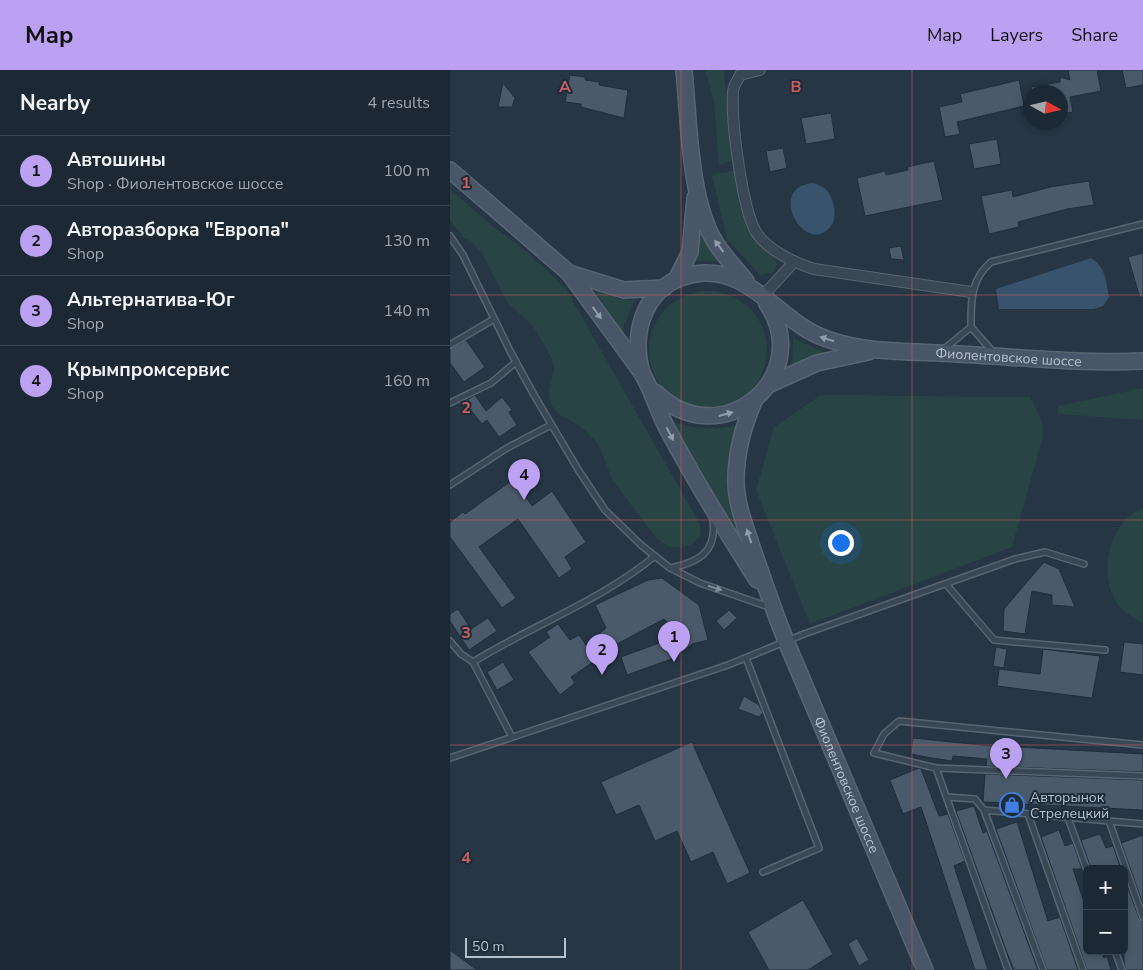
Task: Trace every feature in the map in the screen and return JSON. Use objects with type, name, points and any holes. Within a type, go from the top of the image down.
[{"type":"main road","points":[[684,70],[696,189],[706,222],[715,242],[748,285]]},
{"type":"main road","name":"Фиолентовское шоссе","points":[[450,170],[569,273],[652,389],[667,430],[771,604]]},
{"type":"main road","points":[[670,284],[690,252],[696,189]]},
{"type":"main road","name":"Фиолентовское шоссе","points":[[569,273],[624,290],[670,284],[694,274],[713,273],[732,276],[748,285],[795,324],[810,333],[828,340],[874,351],[940,353],[1042,360],[1143,361]]},
{"type":"main road","name":"Фиолентовское шоссе","points":[[642,373],[637,355],[637,336],[642,318],[651,301],[670,284]]},
{"type":"main road","name":"Фиолентовское шоссе","points":[[652,389],[666,402],[682,412],[701,416],[730,413],[755,399],[768,385],[776,368],[780,350],[779,331],[773,312],[762,297]]},
{"type":"main road","name":"Фиолентовское шоссе","points":[[768,385],[818,363],[874,351]]},
{"type":"main road","name":"Фиолентовское шоссе","points":[[755,399],[741,432],[736,483],[738,505],[771,604],[925,970]]},
{"type":"street","points":[[760,70],[740,72],[732,90],[736,142],[744,199],[757,233],[793,263],[814,269],[971,292]]},
{"type":"street","points":[[762,297],[793,263]]},
{"type":"lane","points":[[996,356],[971,327],[971,292],[981,270],[991,262],[1143,224]]},
{"type":"lane","points":[[450,236],[463,255],[516,362],[551,425],[604,510],[670,568],[700,583],[771,604]]},
{"type":"lane","points":[[450,345],[494,318]]},
{"type":"lane","points":[[940,353],[971,327]]},
{"type":"lane","points":[[450,403],[490,384],[516,362]]},
{"type":"lane","points":[[450,485],[507,448],[551,425]]},
{"type":"lane","points":[[670,568],[690,564],[704,556],[712,539],[714,523],[711,506]]},
{"type":"lane","points":[[450,758],[746,658],[786,641],[1015,559],[1045,552],[1084,564]]},
{"type":"lane","points":[[473,662],[513,637],[561,615],[629,578],[655,556]]},
{"type":"lane","points":[[946,584],[994,640],[1105,650]]},
{"type":"lane","points":[[450,641],[461,654],[473,662],[512,737]]},
{"type":"lane","points":[[746,658],[819,848],[763,872]]},
{"type":"lane","points":[[1143,746],[899,721],[884,734],[874,753],[936,768],[1143,776]]},
{"type":"lane","points":[[936,768],[1008,970]]},
{"type":"lane","points":[[947,797],[975,799],[984,810],[1043,970]]},
{"type":"lane","points":[[984,810],[1143,824]]},
{"type":"lane","points":[[1028,814],[1083,970]]},
{"type":"lane","points":[[1068,818],[1085,865]]},
{"type":"lane","points":[[1109,821],[1143,917]]},
{"type":"lane","points":[[1116,955],[1122,970]]},
{"type":"green space","points":[[705,70],[724,70],[732,161],[719,165],[714,102]]},
{"type":"green space","points":[[736,170],[750,229],[772,254],[777,264],[774,272],[760,275],[727,239],[712,175]]},
{"type":"green space","points":[[450,189],[491,225],[526,251],[566,289],[700,524],[701,534],[693,544],[682,548],[670,547],[657,539],[613,481],[598,444],[588,433],[574,422],[560,415],[551,405],[549,390],[554,369],[552,359],[533,326],[507,302],[482,253],[471,241],[464,238],[450,220]]},
{"type":"green space","points":[[700,225],[722,262],[695,261]]},
{"type":"green space","points":[[592,286],[619,299],[635,300],[624,326],[624,336]]},
{"type":"green space","points":[[708,291],[731,295],[750,308],[763,327],[767,350],[763,373],[750,392],[731,405],[708,409],[685,405],[666,392],[653,373],[649,350],[653,327],[666,308],[685,295]]},
{"type":"green space","points":[[793,338],[825,353],[792,366]]},
{"type":"green space","points":[[1143,388],[1143,420],[1058,414],[1058,406]]},
{"type":"green space","points":[[821,395],[1030,397],[1042,422],[1042,440],[1012,547],[810,624],[756,490],[774,427]]},
{"type":"green space","points":[[672,422],[705,428],[738,425],[732,443],[729,474],[730,488],[747,549]]},
{"type":"green space","points":[[1143,508],[1143,623],[1123,610],[1113,596],[1107,568],[1109,552],[1121,525],[1131,515]]},
{"type":"water","points":[[814,183],[827,191],[834,206],[833,222],[821,234],[811,234],[801,228],[794,218],[791,207],[792,196],[799,187]]},
{"type":"water","points":[[1091,258],[1100,266],[1106,280],[1109,297],[1103,306],[1094,309],[999,309],[996,289]]},
{"type":"building","points":[[1068,70],[1097,70],[1101,91],[1070,97],[1073,112],[1068,113],[1068,85],[1043,85],[1060,82],[1060,77],[1070,80]]},
{"type":"building","points":[[1122,70],[1143,70],[1143,85],[1126,88]]},
{"type":"building","points":[[570,75],[585,77],[585,80],[599,82],[599,85],[628,90],[624,118],[581,107],[581,104],[565,102]]},
{"type":"building","points":[[1019,80],[1023,106],[957,122],[960,134],[945,137],[939,107],[962,102],[960,94]]},
{"type":"building","points":[[503,83],[515,98],[512,107],[498,107]]},
{"type":"building","points":[[831,113],[835,139],[806,144],[801,118]]},
{"type":"building","points":[[997,139],[1001,164],[974,169],[969,144]]},
{"type":"building","points":[[783,148],[787,168],[770,172],[766,151]]},
{"type":"building","points":[[934,161],[943,200],[865,216],[857,178],[885,171],[886,175],[908,170],[907,167]]},
{"type":"building","points":[[1089,181],[1094,205],[1067,209],[1018,222],[1019,227],[989,234],[981,196],[1012,190],[1013,197],[1050,187]]},
{"type":"building","points":[[901,246],[904,260],[891,259],[889,248]]},
{"type":"building","points":[[1143,253],[1143,297],[1140,298],[1128,257]]},
{"type":"building","points":[[466,340],[485,367],[464,382],[450,363],[450,349]]},
{"type":"building","points":[[475,395],[486,411],[502,397],[512,410],[509,412],[517,425],[499,437],[487,420],[482,424],[464,402]]},
{"type":"building","points":[[514,479],[532,506],[552,491],[586,542],[565,557],[572,569],[559,578],[518,519],[479,547],[516,598],[502,608],[450,537],[450,522],[463,512],[465,514]]},
{"type":"building","points":[[1044,562],[1059,569],[1075,607],[1052,605],[1052,595],[1032,591],[1025,634],[1003,631],[1004,609]]},
{"type":"building","points":[[662,578],[699,605],[708,640],[692,644],[677,657],[627,675],[621,657],[681,635],[664,619],[617,644],[616,642],[594,657],[596,660],[571,677],[575,683],[560,695],[528,652],[550,637],[546,632],[558,624],[570,640],[579,635],[586,645],[606,628],[595,605],[648,580]]},
{"type":"building","points":[[458,609],[471,629],[488,618],[497,631],[469,650],[450,621],[450,614]]},
{"type":"building","points":[[729,610],[737,618],[724,630],[716,621]]},
{"type":"building","points":[[1124,642],[1143,644],[1143,675],[1120,672]]},
{"type":"building","points":[[996,647],[1007,649],[1004,668],[993,666]]},
{"type":"building","points":[[1043,649],[1100,656],[1092,698],[997,686],[999,669],[1040,674]]},
{"type":"building","points":[[503,662],[514,680],[497,690],[487,672]]},
{"type":"building","points":[[744,696],[759,705],[763,713],[759,717],[738,709]]},
{"type":"building","points":[[913,738],[981,745],[1143,754],[1143,772],[986,766],[987,759],[953,756],[952,761],[911,754]]},
{"type":"building","points":[[692,742],[750,873],[727,884],[713,852],[691,862],[677,831],[655,841],[639,805],[616,815],[601,782]]},
{"type":"building","points":[[919,768],[939,816],[948,814],[965,861],[954,866],[988,970],[975,970],[921,807],[903,814],[890,780]]},
{"type":"building","points":[[985,774],[1143,780],[1143,810],[983,802]]},
{"type":"building","points":[[974,806],[983,833],[987,831],[1038,970],[1014,970],[1006,950],[956,811]]},
{"type":"building","points":[[1017,822],[1048,921],[1060,917],[1078,970],[1047,970],[996,829]]},
{"type":"building","points":[[1059,830],[1065,846],[1073,843],[1082,869],[1073,869],[1083,899],[1083,955],[1103,955],[1104,958],[1107,956],[1111,970],[1087,970],[1041,837]]},
{"type":"building","points":[[1100,834],[1106,848],[1113,846],[1120,865],[1090,865],[1081,840]]},
{"type":"building","points":[[1143,835],[1143,904],[1121,843]]},
{"type":"building","points":[[1128,888],[1139,918],[1143,921],[1143,970],[1126,970],[1124,955],[1128,955]]},
{"type":"building","points":[[803,900],[833,954],[808,970],[769,970],[748,932]]},
{"type":"building","points":[[857,938],[869,960],[859,966],[848,944]]},
{"type":"building","points":[[450,950],[477,970],[450,970]]},
{"type":"place","name":"Крымпромсервис","points":[[524,500]]},
{"type":"place","name":"Автошины","points":[[674,662]]},
{"type":"place","name":"Авторазборка \"Европа\"","points":[[602,675]]},
{"type":"place","name":"Альтернатива-Юг","points":[[1006,779]]},
{"type":"place","name":"Авторынок Стрелецкий","points":[[1012,805]]}]
